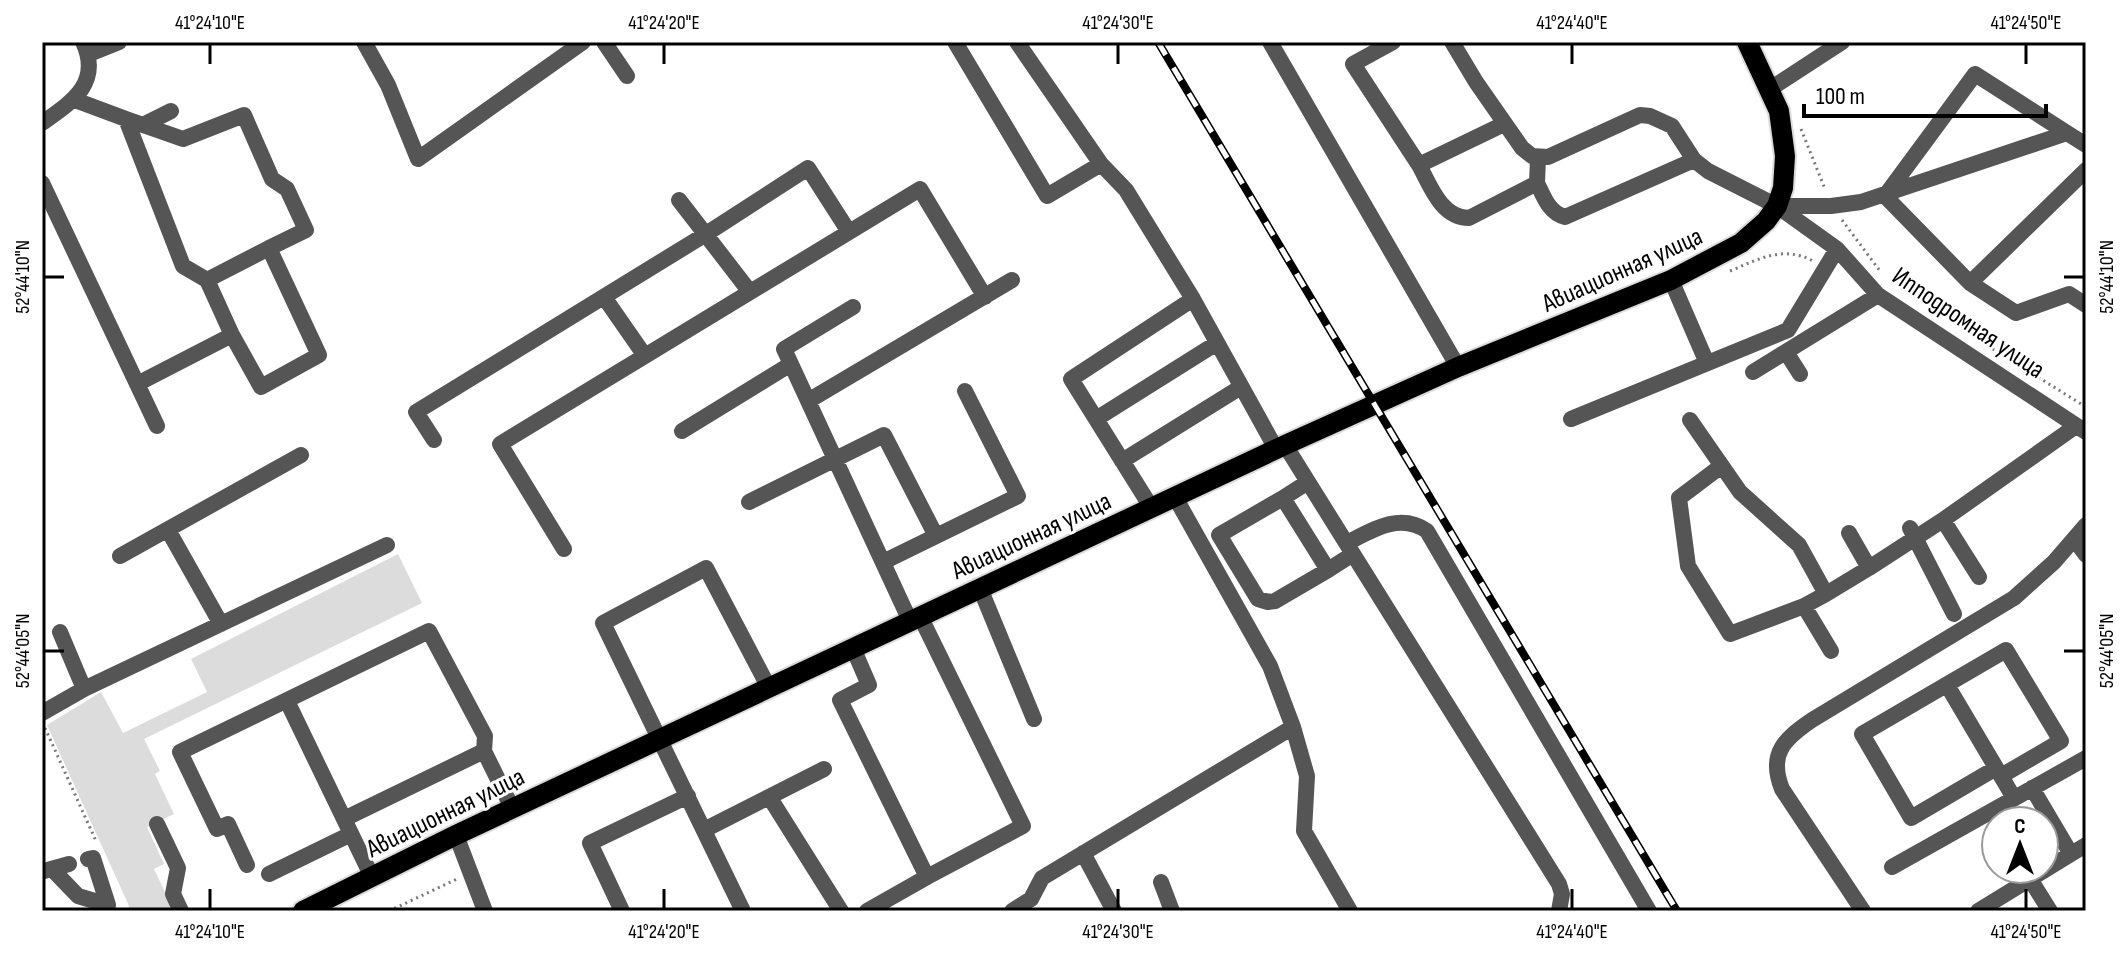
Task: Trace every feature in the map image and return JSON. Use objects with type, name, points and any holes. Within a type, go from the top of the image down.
[{"type":"main road","points":[[1747,42],[1779,111],[1785,156],[1783,188],[1777,206]]},
{"type":"main road","name":"Авиационная улица","points":[[303,911],[512,808],[1280,447],[1458,367],[1671,280],[1741,243],[1766,221],[1777,206]]},
{"type":"street","points":[[42,123],[75,100],[87,80],[86,48],[119,42]]},
{"type":"street","points":[[364,42],[388,85],[418,159],[583,42]]},
{"type":"street","points":[[604,42],[627,76]]},
{"type":"street","points":[[955,42],[1047,196],[1101,164]]},
{"type":"street","points":[[1017,42],[1101,164],[1126,190],[1193,299],[1241,387],[1350,548],[1559,884],[1562,894],[1559,911]]},
{"type":"street","points":[[1270,42],[1458,367]]},
{"type":"street","points":[[1393,42],[1353,64],[1443,206],[1462,218],[1475,216],[1537,183]]},
{"type":"street","points":[[1452,42],[1504,124],[1522,148],[1538,158],[1553,155],[1640,115],[1672,126],[1694,160],[1565,217],[1550,208],[1537,183],[1538,158]]},
{"type":"street","points":[[1770,89],[1842,42]]},
{"type":"street","points":[[1885,196],[1975,74],[2086,145]]},
{"type":"street","points":[[75,100],[183,139],[244,115],[272,179],[287,189],[306,230],[207,280]]},
{"type":"street","points":[[143,125],[171,111]]},
{"type":"street","points":[[126,119],[183,266],[207,280],[232,335],[261,387],[319,355],[269,248]]},
{"type":"street","points":[[1419,165],[1504,124]]},
{"type":"street","points":[[1777,206],[1831,206],[1885,196],[2067,133]]},
{"type":"street","name":"Ипподромная улица","points":[[1694,160],[1708,171],[1777,206],[1837,249],[1878,295],[2081,429]]},
{"type":"street","points":[[434,440],[416,412],[808,168],[849,232]]},
{"type":"street","points":[[1970,283],[2086,170]]},
{"type":"street","points":[[42,183],[157,426]]},
{"type":"street","points":[[564,549],[500,444],[920,189],[985,297]]},
{"type":"street","points":[[1885,196],[1970,283],[2016,313],[2069,294],[2086,305]]},
{"type":"street","points":[[679,200],[750,292]]},
{"type":"street","points":[[1571,419],[1788,330],[1837,249]]},
{"type":"street","points":[[808,401],[1012,280]]},
{"type":"street","points":[[1671,280],[1707,363]]},
{"type":"street","points":[[1753,372],[1878,295]]},
{"type":"street","points":[[604,297],[645,356]]},
{"type":"street","points":[[1151,507],[1071,379],[1193,299]]},
{"type":"street","points":[[853,307],[784,349],[883,562],[1023,826],[867,911]]},
{"type":"street","points":[[137,384],[232,335]]},
{"type":"street","points":[[1096,419],[1217,343]]},
{"type":"street","points":[[1786,352],[1800,374]]},
{"type":"street","points":[[682,431],[791,364]]},
{"type":"street","points":[[1122,461],[1241,387]]},
{"type":"street","points":[[883,562],[1018,496],[965,391]]},
{"type":"street","points":[[1690,420],[1740,492],[1799,545],[1826,594]]},
{"type":"street","points":[[1720,467],[1679,498],[1688,566],[1730,634],[1804,606],[1826,594],[1869,568],[1912,533],[1943,520],[2081,429]]},
{"type":"street","points":[[749,502],[884,435],[936,536]]},
{"type":"street","points":[[120,556],[301,455]]},
{"type":"street","points":[[1308,482],[1219,535],[1258,599],[1275,601],[1328,570],[1350,548],[1386,524],[1403,522],[1419,525],[1427,531],[1649,911]]},
{"type":"street","points":[[1175,497],[1270,666],[1307,776],[1304,831],[1350,911]]},
{"type":"street","points":[[1283,498],[1328,570]]},
{"type":"street","points":[[1943,520],[1979,577]]},
{"type":"street","points":[[1863,911],[1782,789],[1776,768],[1781,747],[1812,720],[2014,598],[2054,562],[2086,525]]},
{"type":"street","points":[[168,530],[221,624]]},
{"type":"street","points":[[1849,533],[1869,568]]},
{"type":"street","points":[[1912,533],[1954,614]]},
{"type":"street","points":[[2074,539],[2086,555]]},
{"type":"street","points":[[44,720],[84,689],[387,545]]},
{"type":"street","points":[[743,911],[603,623],[706,568],[769,688]]},
{"type":"street","points":[[980,588],[1034,719]]},
{"type":"street","points":[[1804,606],[1831,651]]},
{"type":"street","points":[[247,865],[228,824],[217,829],[180,752],[429,631],[485,736],[484,751],[512,808]]},
{"type":"street","points":[[60,632],[84,689]]},
{"type":"street","points":[[853,648],[869,685],[840,700],[927,877]]},
{"type":"street","points":[[2006,650],[2061,741],[1911,818],[1862,734],[1947,685],[2006,650]]},
{"type":"street","points":[[1947,685],[2014,798]]},
{"type":"street","points":[[287,701],[372,877]]},
{"type":"street","points":[[1012,911],[1031,899],[1042,878],[1293,727]]},
{"type":"street","points":[[269,874],[348,826],[484,751]]},
{"type":"street","points":[[1892,867],[2086,758]]},
{"type":"street","points":[[704,830],[824,769]]},
{"type":"street","points":[[2032,788],[2079,850],[2060,861]]},
{"type":"street","points":[[622,911],[590,843],[688,796]]},
{"type":"street","points":[[770,798],[841,911]]},
{"type":"street","points":[[157,824],[178,868],[173,894],[181,911]]},
{"type":"street","points":[[456,835],[485,911]]},
{"type":"street","points":[[1083,853],[1114,911]]},
{"type":"street","points":[[94,855],[107,908]]},
{"type":"street","points":[[47,870],[69,864]]},
{"type":"street","points":[[47,870],[78,896],[107,908]]},
{"type":"street","points":[[1161,882],[1172,911]]},
{"type":"street","points":[[1978,911],[2020,885]]},
{"type":"street","points":[[2034,885],[2050,911]]},
{"type":"street","points":[[1334,911],[1340,894]]},
{"type":"path","points":[[1799,123],[1831,206],[1884,277]]},
{"type":"path","points":[[1729,271],[1768,255],[1787,252],[1800,254],[1826,268]]},
{"type":"path","points":[[1961,329],[2086,407]]},
{"type":"path","points":[[44,720],[94,855]]},
{"type":"path","points":[[389,911],[470,871]]},
{"type":"shaded area","points":[[398,554],[422,603],[144,739],[160,771],[155,774],[174,814],[147,827],[164,864],[154,869],[174,911],[127,911],[129,906],[47,725],[101,692],[123,733],[207,692],[191,659]]},
{"type":"railway","points":[[1158,42],[1677,911]]}]
